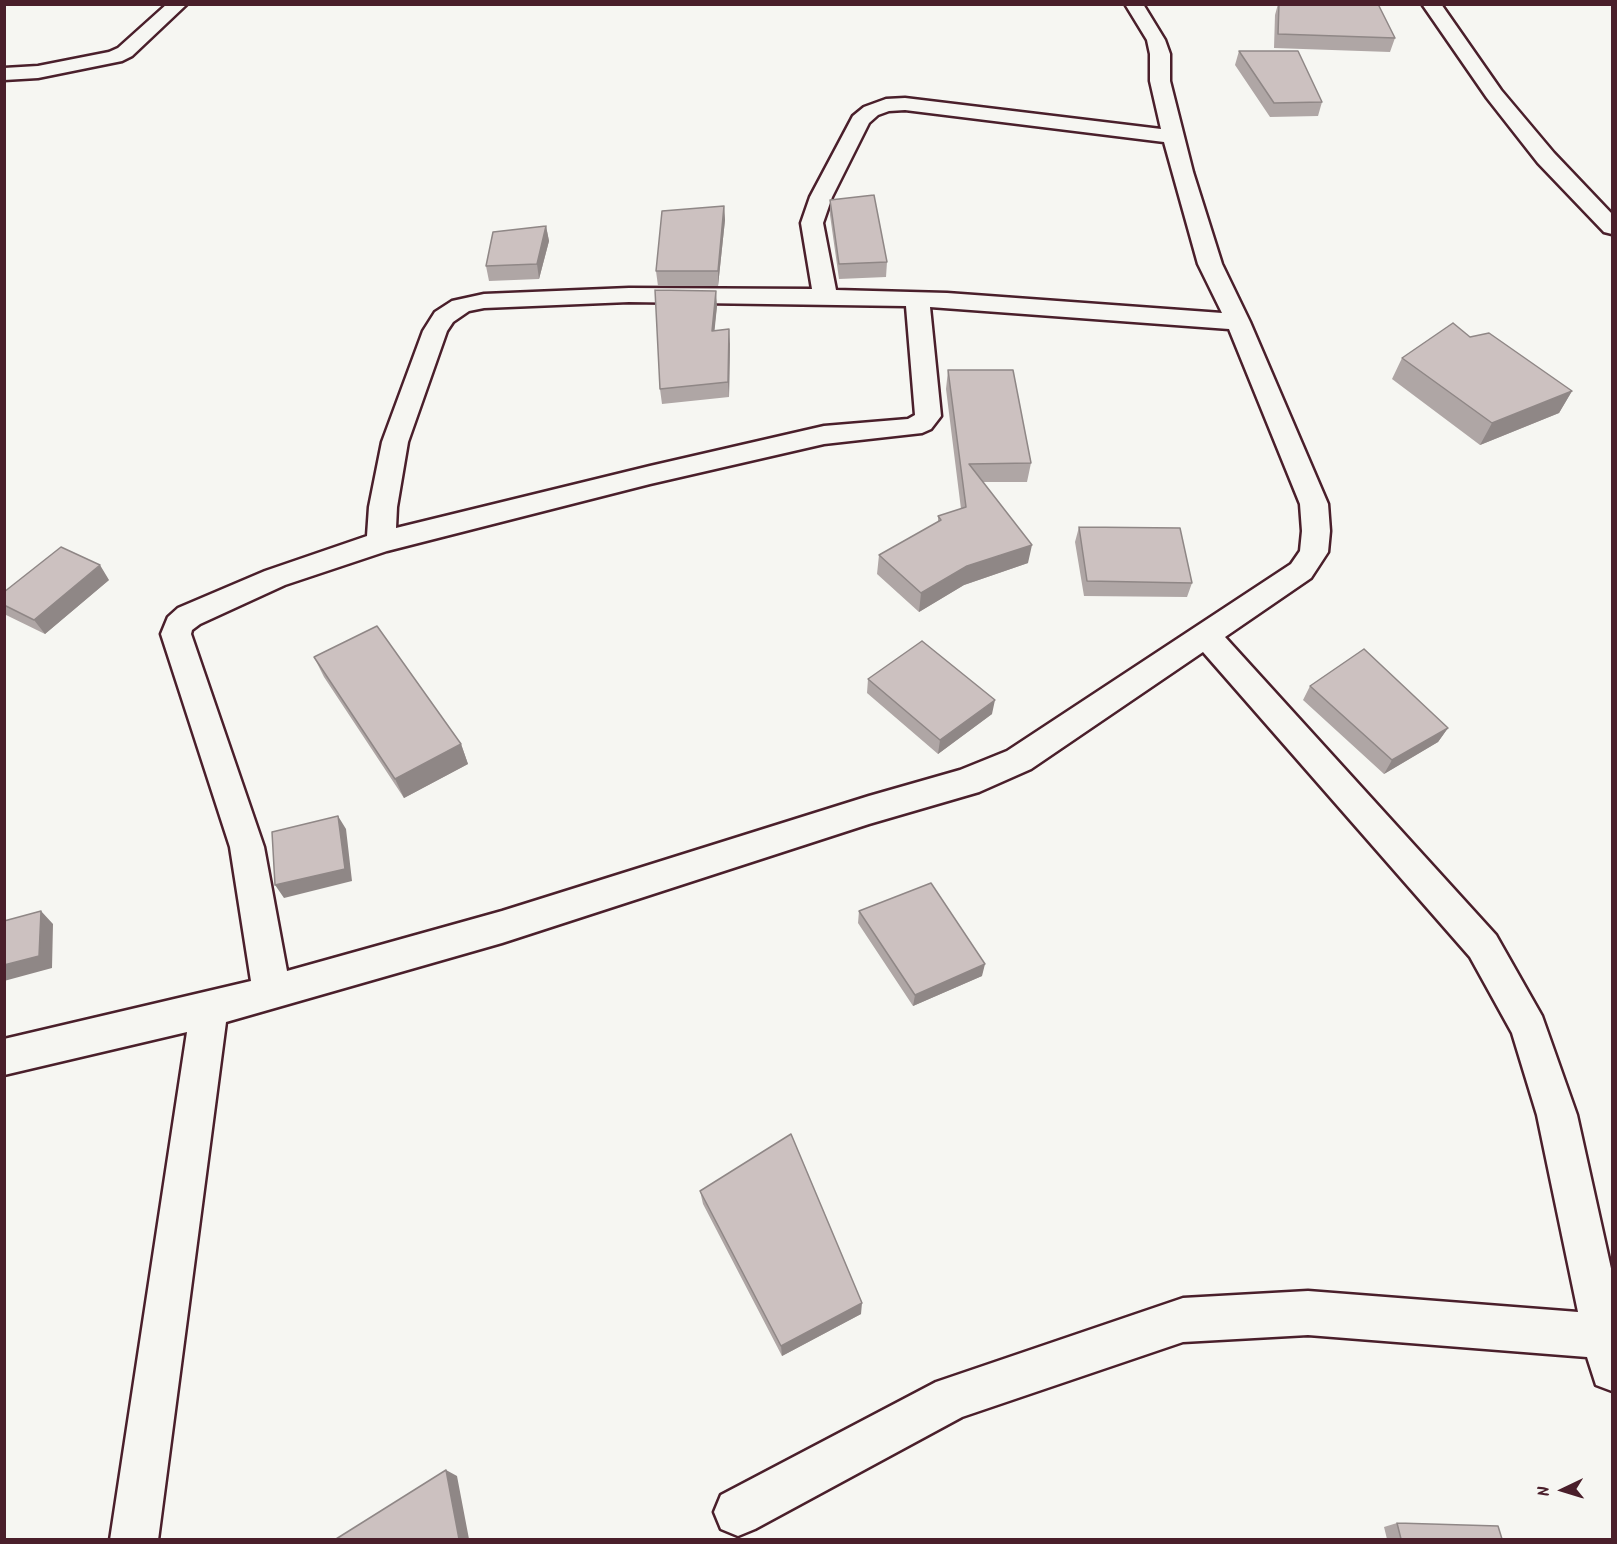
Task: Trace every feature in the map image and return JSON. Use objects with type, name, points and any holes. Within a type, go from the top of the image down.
[{"type":"street","points":[[4,74],[38,72],[101,62],[116,57],[125,52],[178,4]]},
{"type":"street","points":[[4,1057],[272,993],[502,927],[869,810],[967,782],[1019,760],[1301,571],[1314,552],[1316,531],[1314,504],[1238,322],[1210,264],[1173,137],[1160,81],[1160,54],[1156,40],[1134,4]]},
{"type":"street","points":[[1431,4],[1494,94],[1546,158],[1612,227]]},
{"type":"street","points":[[825,296],[812,223],[821,197],[860,120],[871,111],[886,105],[905,104],[1173,137]]},
{"type":"street","points":[[381,542],[383,507],[395,442],[435,332],[444,317],[461,306],[484,301],[629,295],[825,296],[917,299],[1238,322]]},
{"type":"street","points":[[272,993],[247,847],[176,634],[179,625],[189,616],[275,578],[381,542],[650,475],[824,435],[913,427],[922,423],[928,416],[917,299]]},
{"type":"street","points":[[738,1512],[952,1398],[1183,1320],[1308,1312],[1609,1353],[1557,1115],[1529,1028],[1489,956],[1475,937],[1205,634]]},
{"type":"street","points":[[134,1539],[208,1010]]},
{"type":"building","points":[[1279,4],[1378,4],[1395,38],[1278,34]]},
{"type":"building","points":[[1239,51],[1298,51],[1322,102],[1274,103]]},
{"type":"building","points":[[874,195],[887,262],[839,264],[830,200]]},
{"type":"building","points":[[724,206],[718,271],[656,271],[662,211]]},
{"type":"building","points":[[546,226],[537,264],[486,266],[493,232]]},
{"type":"building","points":[[655,290],[716,291],[712,331],[729,329],[728,382],[660,389]]},
{"type":"building","points":[[1453,323],[1470,337],[1489,333],[1572,391],[1492,423],[1402,358]]},
{"type":"building","points":[[948,370],[1013,370],[1031,463],[969,464],[1032,545],[967,566],[921,593],[879,555],[941,520],[938,516],[966,507]]},
{"type":"building","points":[[1079,527],[1180,528],[1192,583],[1087,581]]},
{"type":"building","points":[[61,547],[100,565],[34,620],[4,605],[4,592]]},
{"type":"building","points":[[377,626],[461,744],[395,779],[314,657]]},
{"type":"building","points":[[922,641],[995,700],[940,740],[868,679]]},
{"type":"building","points":[[1364,649],[1448,728],[1392,760],[1310,686]]},
{"type":"building","points":[[338,816],[345,869],[275,885],[272,832]]},
{"type":"building","points":[[931,883],[985,964],[915,995],[859,911]]},
{"type":"building","points":[[41,911],[39,956],[4,965],[4,921]]},
{"type":"building","points":[[791,1134],[862,1303],[781,1346],[700,1191]]},
{"type":"building","points":[[446,1470],[459,1539],[336,1539]]},
{"type":"building","points":[[1397,1523],[1498,1526],[1502,1539],[1401,1539]]}]
